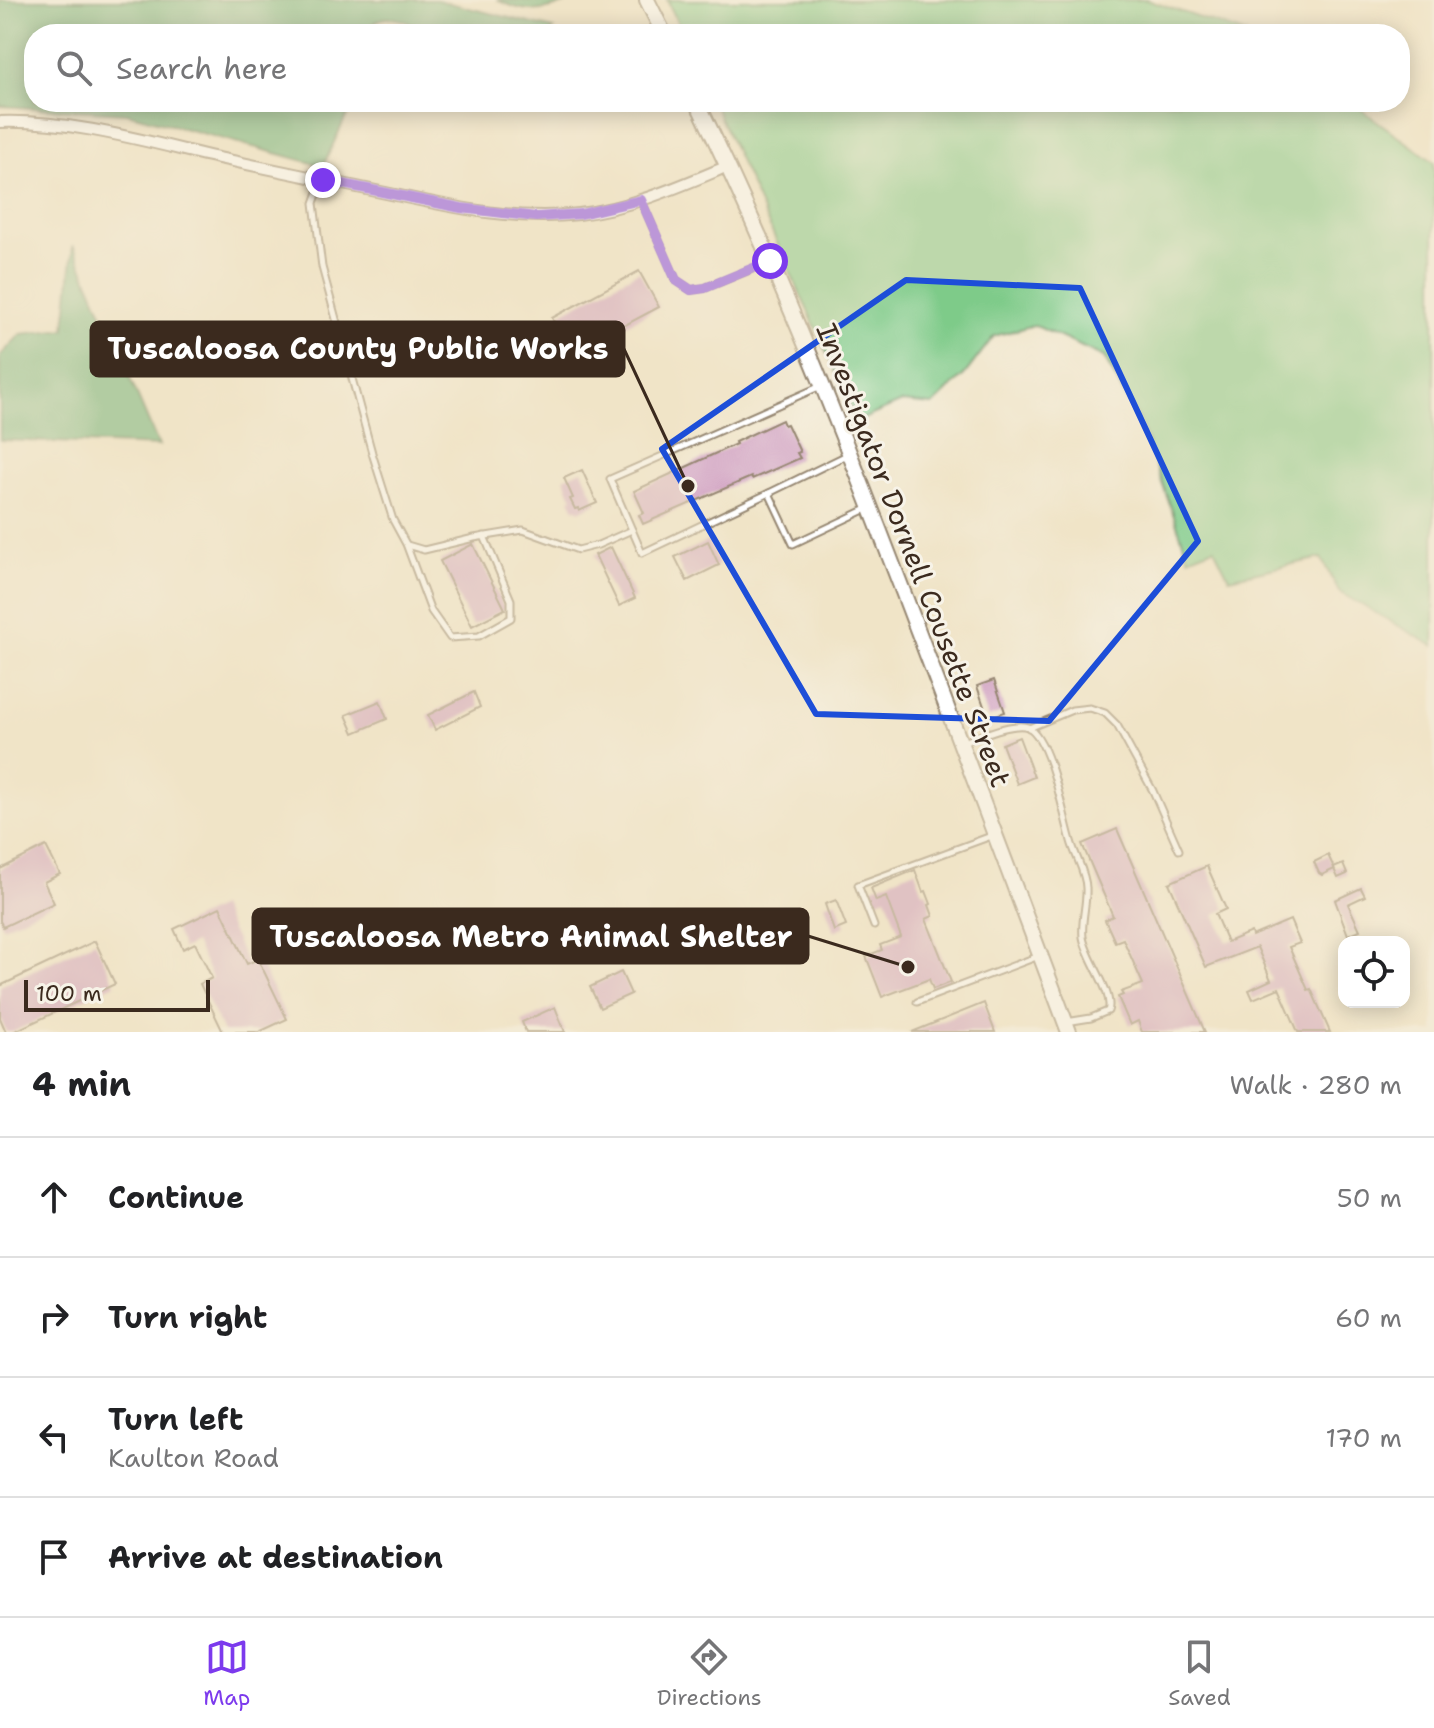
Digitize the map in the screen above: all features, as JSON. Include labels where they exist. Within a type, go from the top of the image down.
[{"type":"main road","points":[[647,0],[659,24]]},
{"type":"main road","name":"Investigator Dornell Cousette Street","points":[[702,112],[770,261],[850,454],[1067,1027]]},
{"type":"street","points":[[0,122],[63,126],[123,136],[461,208],[536,217],[581,214],[641,200],[728,166]]},
{"type":"lane","points":[[323,180],[314,203],[322,267],[372,453],[393,520],[406,544],[431,611],[450,638],[479,636],[511,618],[511,600],[484,536]]},
{"type":"lane","points":[[641,200],[676,280],[691,290],[705,288],[770,261]]},
{"type":"lane","points":[[822,385],[610,479],[642,553],[850,454]]},
{"type":"lane","points":[[769,493],[793,544],[871,507]]},
{"type":"lane","points":[[406,544],[424,550],[523,530],[578,550],[632,530]]},
{"type":"lane","points":[[1029,728],[1072,710],[1090,708],[1105,713],[1117,725],[1153,791],[1179,850]]},
{"type":"lane","points":[[960,742],[1014,725],[1029,728],[1040,739],[1052,770],[1086,886],[1083,938],[1110,1001],[1108,1011],[1067,1027]]},
{"type":"lane","points":[[874,926],[858,885],[995,835]]},
{"type":"lane","points":[[917,1002],[1040,956]]},
{"type":"highlighted area","points":[[906,280],[1080,288],[1198,541],[1049,721],[816,714],[662,449]]},
{"type":"green space","points":[[0,0],[437,0],[534,24],[410,24],[388,18],[373,24],[24,24],[24,107],[0,106]]},
{"type":"green space","points":[[497,0],[575,0],[554,8],[527,10]]},
{"type":"green space","points":[[667,0],[1147,0],[1218,24],[678,24]]},
{"type":"green space","points":[[109,112],[351,112],[323,166],[127,113]]},
{"type":"green space","points":[[718,112],[1365,112],[1434,162],[1434,646],[1339,592],[1321,558],[1229,578],[1214,548],[1189,558],[1141,424],[1104,357],[1034,325],[994,336],[965,374],[933,405],[902,402],[858,421]]},
{"type":"green space","points":[[73,245],[159,446],[0,440],[0,356],[21,334],[65,329]]},
{"type":"building","points":[[639,271],[659,307],[571,354],[552,318]]},
{"type":"building","points":[[782,420],[784,425],[787,424],[800,458],[643,524],[639,515],[644,513],[634,491]]},
{"type":"building","points":[[582,470],[597,503],[579,511],[570,499],[573,498],[564,478]]},
{"type":"building","points":[[708,541],[719,565],[687,581],[675,557]]},
{"type":"building","points":[[473,544],[505,609],[472,626],[440,561]]},
{"type":"building","points":[[611,547],[635,598],[619,606],[595,555]]},
{"type":"building","points":[[994,680],[1005,712],[988,718],[977,686]]},
{"type":"building","points":[[474,692],[480,707],[435,730],[428,715]]},
{"type":"building","points":[[380,701],[387,719],[354,733],[346,715]]},
{"type":"building","points":[[1019,737],[1034,777],[1017,784],[1002,744]]},
{"type":"building","points":[[1117,829],[1205,1032],[1142,1032],[1138,1021],[1130,1025],[1118,997],[1123,995],[1121,992],[1143,984],[1123,939],[1115,942],[1105,920],[1113,916],[1082,844]]},
{"type":"building","points":[[46,846],[60,874],[44,882],[54,903],[3,927],[0,921],[0,869]]},
{"type":"building","points":[[1328,855],[1334,868],[1343,864],[1347,874],[1338,878],[1334,869],[1322,875],[1319,873],[1314,862]]},
{"type":"building","points":[[1207,866],[1226,909],[1215,914],[1227,942],[1251,932],[1252,936],[1290,920],[1300,943],[1289,947],[1330,1032],[1298,1032],[1279,988],[1253,999],[1249,990],[1271,980],[1257,947],[1206,967],[1169,883]]},
{"type":"building","points":[[915,870],[931,904],[933,916],[926,919],[951,982],[933,989],[929,979],[882,997],[866,956],[882,950],[880,945],[901,937],[886,897],[876,901],[871,888]]},
{"type":"building","points":[[1361,888],[1365,896],[1348,904],[1360,930],[1348,935],[1335,900]]},
{"type":"building","points":[[836,900],[846,926],[834,931],[825,904]]},
{"type":"building","points":[[220,907],[247,964],[258,959],[287,1019],[259,1032],[223,1032],[200,984],[212,978],[195,943],[183,949],[174,929]]},
{"type":"building","points":[[95,941],[115,984],[13,1032],[6,1032],[0,1018],[0,986]]},
{"type":"building","points":[[621,972],[631,994],[600,1008],[590,987]]},
{"type":"building","points":[[984,1003],[995,1032],[912,1032]]},
{"type":"building","points":[[555,1007],[565,1032],[526,1032],[522,1022]]},
{"type":"place","name":"Tuscaloosa County Public Works","points":[[688,486]]},
{"type":"place","name":"Tuscaloosa Metro Animal Shelter","points":[[908,967]]},
{"type":"route","points":[[323,180],[461,208],[536,217],[581,214],[641,200],[676,280],[691,290],[705,288],[770,261]]}]
